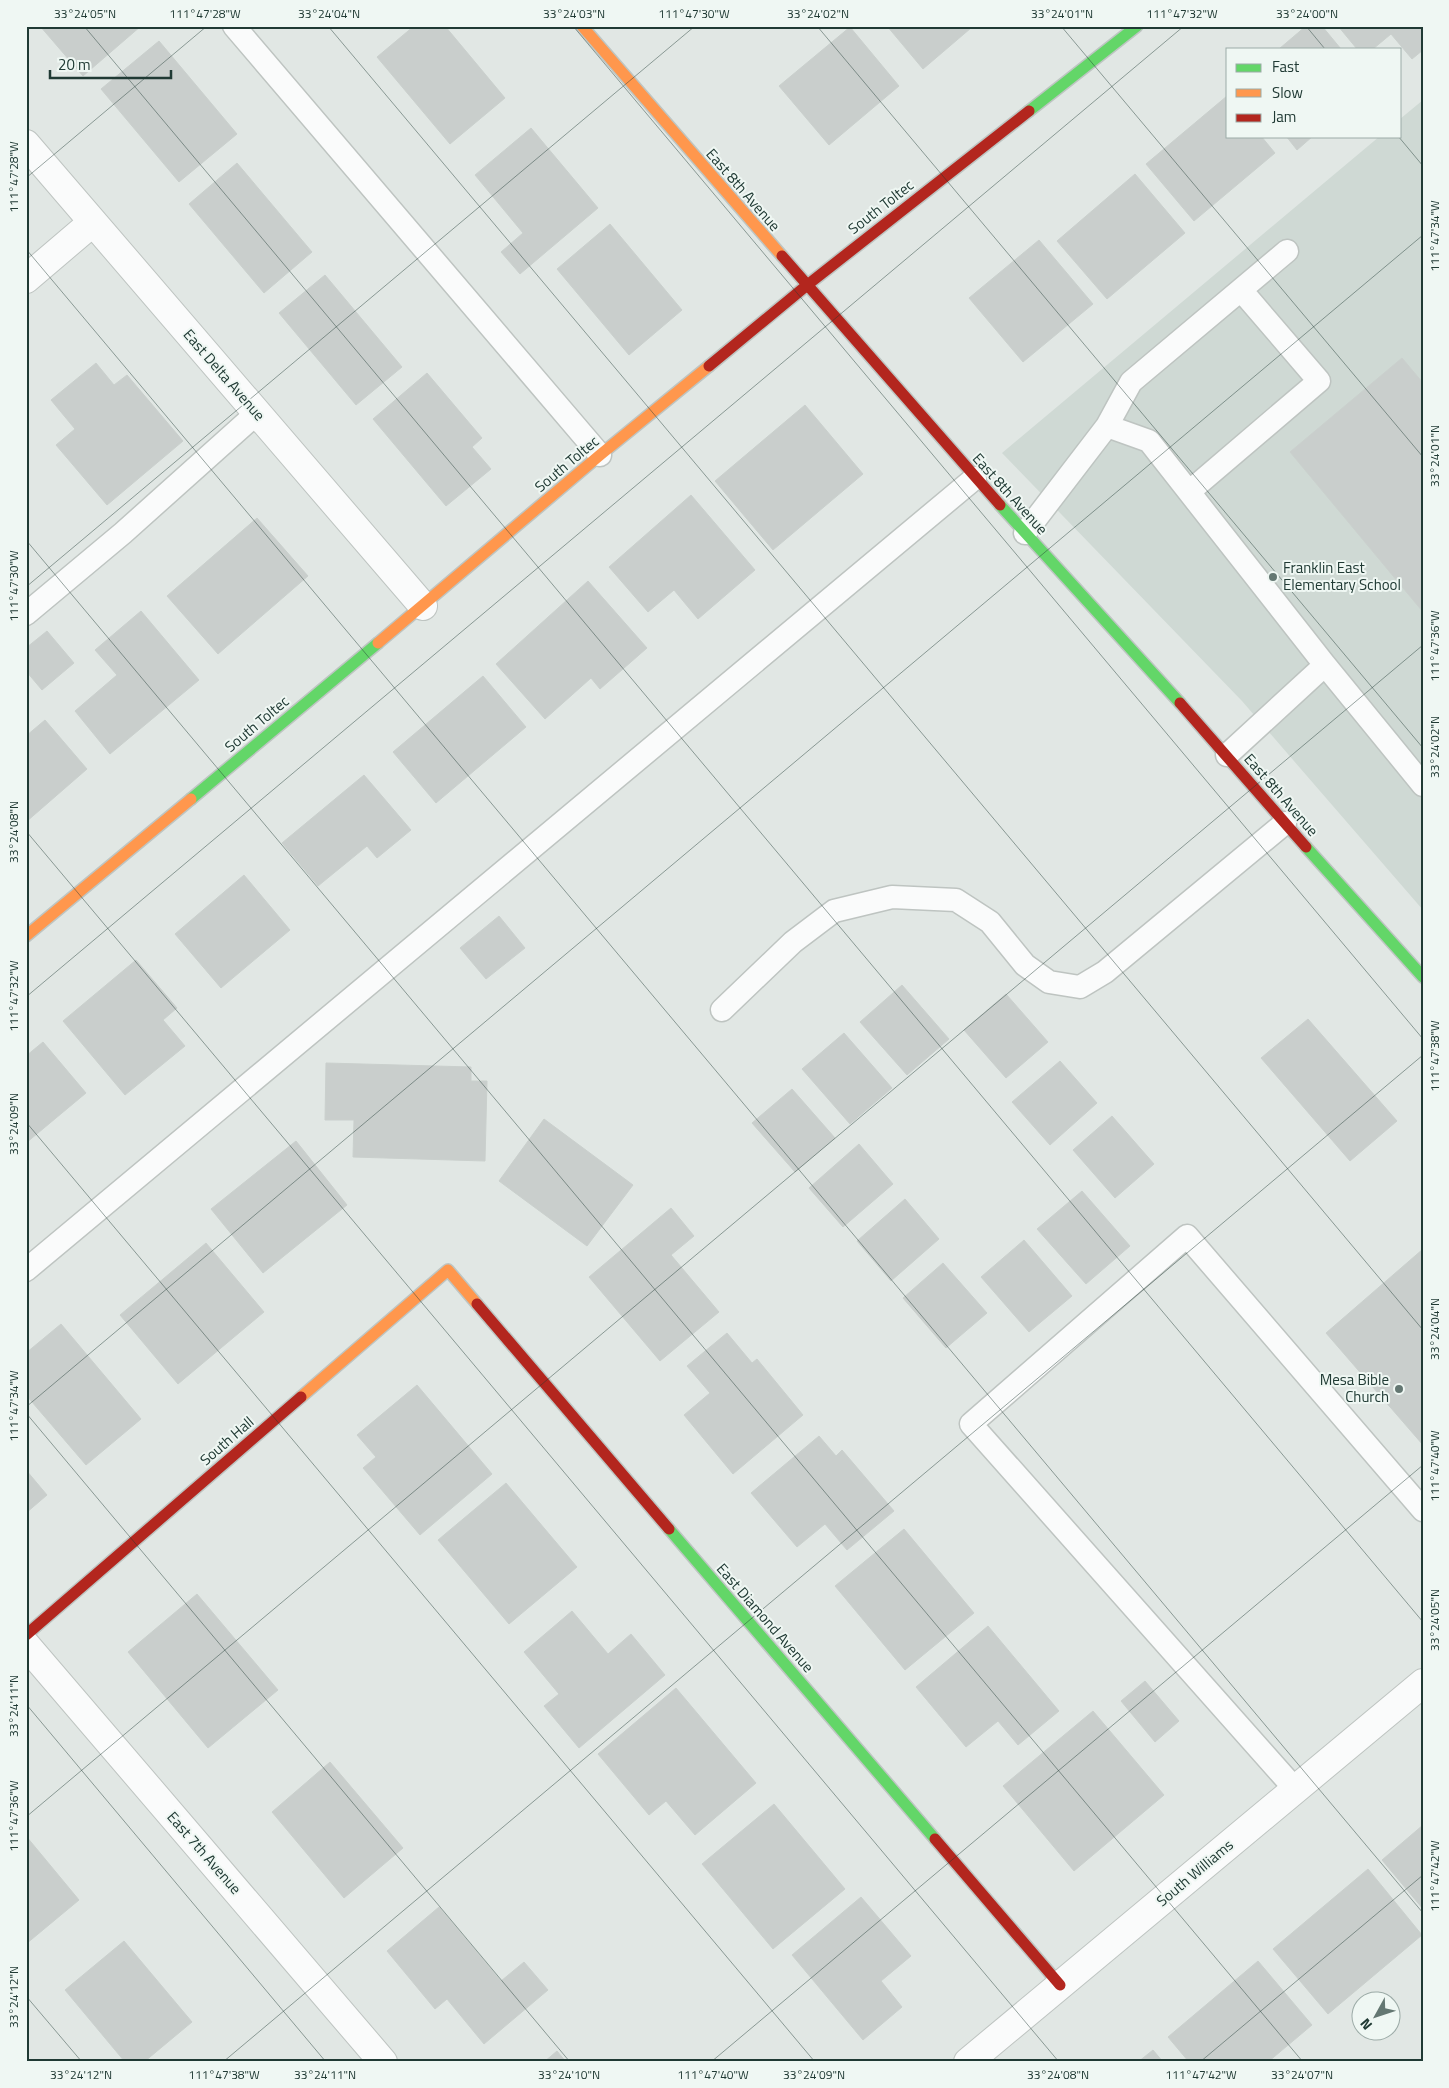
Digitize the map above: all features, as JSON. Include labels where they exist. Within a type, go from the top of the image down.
[{"type":"street","name":"East 8th Avenue","points":[[582,26],[806,286],[975,478],[1227,755],[1285,823],[1423,977]]},
{"type":"street","name":"South Toltec","points":[[26,936],[423,606],[600,455],[806,286],[1137,26]]},
{"type":"street","name":"East Delta Avenue","points":[[26,144],[423,606]]},
{"type":"street","points":[[26,279],[93,222]]},
{"type":"street","name":"South Hall","points":[[26,1635],[448,1270]]},
{"type":"street","name":"East Diamond Avenue","points":[[448,1270],[1060,1985]]},
{"type":"street","name":"East 7th Avenue","points":[[26,1645],[383,2062]]},
{"type":"street","name":"South Williams","points":[[968,2062],[1423,1684]]},
{"type":"lane","points":[[234,26],[600,455]]},
{"type":"lane","points":[[1025,533],[1108,426],[1131,382],[1287,251]]},
{"type":"lane","points":[[1190,491],[1318,381],[1241,290]]},
{"type":"lane","points":[[26,614],[123,533],[257,414]]},
{"type":"lane","points":[[1108,426],[1149,442],[1190,491],[1325,665],[1423,785]]},
{"type":"lane","points":[[26,1270],[975,478]]},
{"type":"lane","points":[[1227,755],[1325,665]]},
{"type":"lane","points":[[722,1010],[793,942],[834,911],[892,898],[956,900],[990,922],[1025,965],[1049,982],[1080,987],[1105,972],[1285,823]]},
{"type":"lane","points":[[1295,1789],[970,1424],[1187,1236],[1423,1510]]},
{"type":"shaded area","name":"Franklin East Elementary School","points":[[1423,100],[1423,910],[1242,701],[1002,453],[1378,138],[1402,138],[1402,117]]},
{"type":"building","points":[[40,26],[141,26],[83,76]]},
{"type":"building","points":[[414,26],[445,26],[505,98],[450,144],[377,57]]},
{"type":"building","points":[[887,26],[970,26],[971,28],[923,69]]},
{"type":"building","points":[[1306,26],[1322,26],[1340,48],[1280,48]]},
{"type":"building","points":[[1338,26],[1423,26],[1423,50],[1412,59],[1391,34],[1374,48],[1356,48]]},
{"type":"building","points":[[850,27],[899,86],[829,145],[779,86]]},
{"type":"building","points":[[159,41],[237,134],[179,182],[101,89]]},
{"type":"building","points":[[1226,97],[1226,138],[1263,138],[1275,153],[1194,221],[1146,164]]},
{"type":"building","points":[[531,128],[598,208],[520,274],[501,252],[523,233],[475,175]]},
{"type":"building","points":[[1288,138],[1311,138],[1297,150]]},
{"type":"building","points":[[237,163],[312,252],[264,293],[189,204]]},
{"type":"building","points":[[1135,174],[1185,233],[1107,299],[1057,241]]},
{"type":"building","points":[[610,224],[682,310],[629,355],[557,269]]},
{"type":"building","points":[[1039,240],[1093,304],[1023,362],[969,298]]},
{"type":"building","points":[[325,275],[402,367],[356,405],[279,313]]},
{"type":"building","points":[[1402,358],[1423,383],[1423,612],[1290,452]]},
{"type":"building","points":[[96,363],[114,385],[127,375],[183,441],[107,505],[56,445],[75,429],[51,400]]},
{"type":"building","points":[[427,373],[482,438],[472,447],[491,469],[446,506],[373,419]]},
{"type":"building","points":[[805,405],[863,474],[773,550],[715,481]]},
{"type":"building","points":[[691,495],[755,570],[698,619],[674,590],[648,612],[609,567]]},
{"type":"building","points":[[257,518],[308,576],[218,654],[167,596]]},
{"type":"building","points":[[588,581],[647,648],[600,689],[591,678],[545,719],[496,664]]},
{"type":"building","points":[[141,611],[199,680],[110,754],[75,711],[117,675],[95,650]]},
{"type":"building","points":[[47,631],[74,663],[42,690],[26,671],[26,648]]},
{"type":"building","points":[[483,676],[526,727],[436,803],[393,752]]},
{"type":"building","points":[[45,720],[87,769],[26,822],[26,736]]},
{"type":"building","points":[[364,775],[411,830],[377,858],[367,846],[318,886],[282,843]]},
{"type":"building","points":[[244,875],[290,930],[221,988],[175,934]]},
{"type":"building","points":[[499,916],[525,948],[486,979],[460,948]]},
{"type":"building","points":[[136,960],[177,1008],[163,1020],[185,1046],[125,1095],[63,1021]]},
{"type":"building","points":[[902,985],[949,1039],[907,1075],[860,1022]]},
{"type":"building","points":[[1006,994],[1048,1042],[1006,1078],[964,1030]]},
{"type":"building","points":[[1308,1019],[1397,1121],[1350,1161],[1261,1058]]},
{"type":"building","points":[[844,1033],[892,1088],[850,1124],[802,1069]]},
{"type":"building","points":[[43,1042],[86,1093],[26,1143],[26,1056]]},
{"type":"building","points":[[1060,1061],[1097,1103],[1050,1145],[1012,1102]]},
{"type":"building","points":[[326,1063],[471,1067],[471,1081],[487,1081],[485,1161],[353,1157],[354,1120],[325,1120]]},
{"type":"building","points":[[792,1089],[835,1138],[795,1172],[752,1123]]},
{"type":"building","points":[[1112,1116],[1154,1164],[1115,1198],[1073,1150]]},
{"type":"building","points":[[544,1119],[633,1185],[587,1246],[499,1181]]},
{"type":"building","points":[[296,1141],[347,1205],[263,1273],[211,1209]]},
{"type":"building","points":[[859,1144],[893,1184],[843,1227],[809,1188]]},
{"type":"building","points":[[1082,1191],[1130,1246],[1086,1284],[1037,1229]]},
{"type":"building","points":[[905,1199],[939,1239],[891,1281],[857,1241]]},
{"type":"building","points":[[671,1208],[694,1236],[671,1255],[719,1312],[660,1361],[589,1277]]},
{"type":"building","points":[[1024,1240],[1072,1296],[1029,1332],[981,1277]]},
{"type":"building","points":[[206,1243],[264,1312],[178,1384],[120,1315]]},
{"type":"building","name":"Mesa Bible Church","points":[[1423,1249],[1423,1445],[1326,1333]]},
{"type":"building","points":[[943,1263],[987,1313],[946,1348],[903,1298]]},
{"type":"building","points":[[61,1324],[141,1419],[86,1465],[26,1395],[26,1353]]},
{"type":"building","points":[[727,1333],[752,1363],[757,1359],[803,1415],[733,1474],[684,1415],[710,1393],[687,1366]]},
{"type":"building","points":[[417,1385],[492,1474],[420,1535],[363,1468],[376,1457],[357,1435]]},
{"type":"building","points":[[819,1436],[836,1456],[842,1450],[894,1511],[847,1550],[825,1524],[797,1547],[751,1493]]},
{"type":"building","points":[[26,1470],[47,1495],[26,1513]]},
{"type":"building","points":[[506,1483],[577,1567],[509,1624],[438,1540]]},
{"type":"building","points":[[904,1529],[974,1613],[905,1670],[835,1586]]},
{"type":"building","points":[[197,1594],[278,1690],[208,1748],[128,1652]]},
{"type":"building","points":[[572,1611],[608,1654],[631,1634],[665,1675],[579,1748],[544,1706],[559,1694],[524,1652]]},
{"type":"building","points":[[988,1626],[1059,1711],[1018,1745],[998,1721],[966,1747],[916,1687]]},
{"type":"building","points":[[1145,1681],[1179,1721],[1155,1742],[1121,1701]]},
{"type":"building","points":[[676,1688],[756,1783],[695,1835],[666,1801],[649,1815],[598,1754]]},
{"type":"building","points":[[1093,1711],[1164,1795],[1074,1871],[1003,1786]]},
{"type":"building","points":[[330,1762],[403,1848],[344,1898],[272,1812]]},
{"type":"building","points":[[774,1804],[845,1889],[773,1949],[702,1864]]},
{"type":"building","points":[[1423,1825],[1423,1909],[1382,1860]]},
{"type":"building","points":[[26,1836],[79,1900],[26,1944]]},
{"type":"building","points":[[1368,1869],[1422,1935],[1357,1990],[1352,1990],[1352,1994],[1328,2014],[1273,1949]]},
{"type":"building","points":[[861,1897],[911,1956],[881,1981],[902,2007],[863,2040],[792,1955]]},
{"type":"building","points":[[439,1907],[501,1981],[524,1962],[548,1990],[484,2044],[447,1999],[435,2009],[387,1951]]},
{"type":"building","points":[[124,1941],[192,2022],[144,2062],[125,2062],[65,1990]]},
{"type":"building","points":[[1258,1961],[1312,2025],[1268,2062],[1189,2062],[1168,2037]]},
{"type":"building","points":[[1153,2050],[1163,2062],[1138,2062]]},
{"type":"building","points":[[557,2051],[566,2062],[544,2062]]},
{"type":"traffic: fast","points":[[1029,111],[1137,26]]},
{"type":"traffic: fast","points":[[1000,505],[1180,703]]},
{"type":"traffic: fast","points":[[191,799],[378,643]]},
{"type":"traffic: fast","points":[[1306,847],[1423,977]]},
{"type":"traffic: fast","points":[[669,1529],[935,1839]]},
{"type":"traffic: slow","points":[[582,26],[782,256]]},
{"type":"traffic: slow","points":[[378,643],[600,455],[709,366]]},
{"type":"traffic: slow","points":[[26,936],[191,799]]},
{"type":"traffic: slow","points":[[301,1397],[448,1270],[477,1304]]},
{"type":"traffic: jam","points":[[709,366],[806,286],[1029,111]]},
{"type":"traffic: jam","points":[[782,256],[1000,505]]},
{"type":"traffic: jam","points":[[1180,703],[1306,847]]},
{"type":"traffic: jam","points":[[477,1304],[669,1529]]},
{"type":"traffic: jam","points":[[26,1635],[301,1397]]},
{"type":"traffic: jam","points":[[935,1839],[1060,1985]]},
{"type":"place","name":"Franklin East Elementary School","points":[[1273,577]]},
{"type":"place","name":"Mesa Bible Church","points":[[1399,1389]]}]
